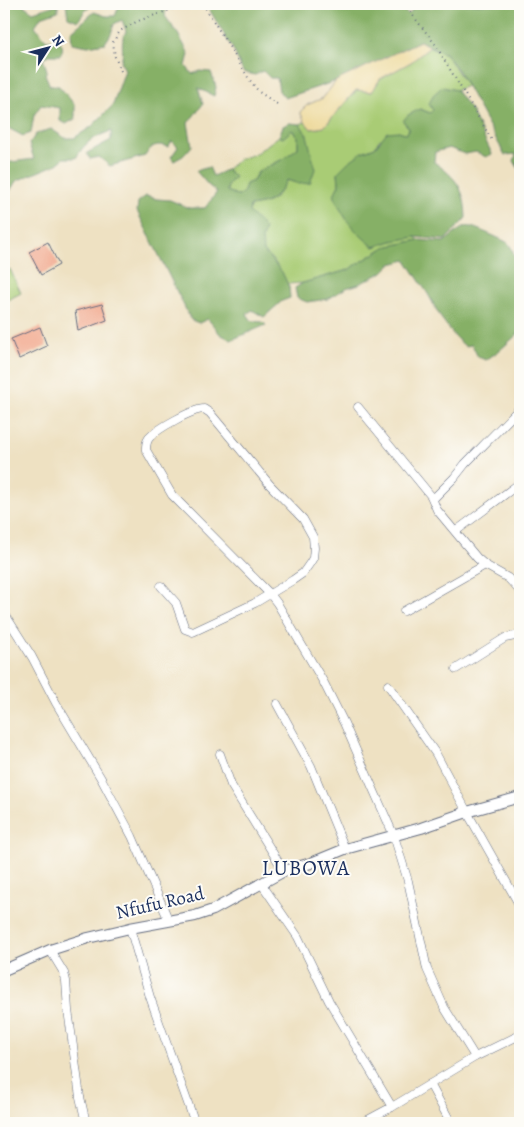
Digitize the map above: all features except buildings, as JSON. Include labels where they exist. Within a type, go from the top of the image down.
[{"type":"street","points":[[358,407],[433,499],[437,510],[477,558],[485,565],[508,578],[520,591]]},
{"type":"street","points":[[433,499],[520,408]]},
{"type":"street","points":[[161,586],[176,602],[183,626],[190,632],[219,620],[270,594],[306,570],[313,558],[313,537],[303,519],[270,486],[204,409],[195,410],[155,433],[147,441],[146,450],[172,495],[270,594],[287,616],[328,691],[394,836],[408,881],[426,968],[444,1007],[475,1056]]},
{"type":"street","points":[[456,532],[520,483]]},
{"type":"street","points":[[404,611],[485,565]]},
{"type":"street","points":[[4,613],[32,657],[102,780],[132,836],[169,921]]},
{"type":"street","points":[[456,669],[505,638],[520,634]]},
{"type":"street","points":[[388,685],[436,754],[466,812],[520,906]]},
{"type":"street","points":[[277,704],[311,766],[345,849]]},
{"type":"street","points":[[220,754],[231,785],[284,871]]},
{"type":"street","name":"Nfufu Road","points":[[4,970],[50,950],[88,938],[195,916],[213,910],[229,903],[284,871],[311,863],[345,849],[520,797]]},
{"type":"street","points":[[261,883],[298,937],[329,1001],[392,1107]]},
{"type":"street","points":[[130,928],[150,997],[195,1123]]},
{"type":"street","points":[[50,950],[65,977],[86,1123]]},
{"type":"street","points":[[362,1123],[392,1107],[475,1056],[520,1035]]},
{"type":"street","points":[[430,1084],[451,1123]]},
{"type":"path","points":[[121,71],[115,57],[113,42],[120,31],[138,21],[187,4]]},
{"type":"path","points":[[203,4],[249,79],[259,92],[277,104]]},
{"type":"path","points":[[404,4],[435,44],[493,142]]},
{"type":"green space","points":[[4,4],[22,4],[33,12],[58,4],[58,11],[41,17],[35,26],[46,40],[59,40],[61,44],[60,55],[49,55],[43,59],[47,70],[45,74],[50,86],[59,86],[75,105],[75,119],[66,124],[60,121],[60,108],[41,105],[34,115],[31,133],[23,136],[8,128],[4,130]]},
{"type":"green space","points":[[66,4],[94,4],[85,11],[78,21],[68,17]]},
{"type":"green space","points":[[118,4],[169,4],[166,8],[165,16],[189,54],[186,66],[192,74],[200,71],[211,72],[216,87],[214,96],[198,88],[203,104],[188,123],[192,146],[183,156],[174,161],[171,157],[178,147],[172,141],[168,147],[155,146],[145,156],[110,166],[99,157],[90,159],[87,153],[111,140],[111,131],[90,141],[76,158],[64,158],[57,164],[16,181],[4,201],[4,166],[11,162],[34,159],[29,144],[36,134],[51,129],[65,138],[74,138],[91,127],[113,105],[125,70],[121,62],[123,39],[126,31],[122,20],[114,24],[111,34],[105,43],[88,46],[72,43],[71,32],[94,12],[106,16],[115,16]]},
{"type":"green space","points":[[206,4],[399,4],[409,14],[412,11],[409,4],[520,4],[520,171],[514,161],[516,154],[505,155],[458,70],[446,54],[420,41],[336,81],[285,98],[279,91],[277,78],[270,78],[263,71],[255,75],[243,72],[234,51]]},
{"type":"green space","points":[[430,47],[446,54],[467,86],[456,90],[442,87],[430,113],[420,109],[403,121],[409,128],[407,134],[399,131],[379,140],[375,147],[362,152],[338,172],[339,184],[374,247],[392,241],[415,237],[419,240],[385,247],[348,270],[303,283],[287,284],[276,264],[263,250],[249,212],[250,206],[273,199],[287,180],[299,184],[308,154],[307,140],[300,124],[305,122],[311,129],[324,127],[357,90],[372,92],[380,79],[411,62]]},
{"type":"green space","points":[[442,87],[456,90],[471,110],[492,154],[486,157],[476,152],[465,154],[449,148],[435,152],[434,162],[449,173],[462,192],[466,218],[445,240],[415,237],[392,241],[374,247],[350,224],[338,204],[334,195],[339,184],[338,172],[362,152],[375,147],[387,132],[399,131],[407,134],[409,128],[403,121],[408,115],[420,109],[430,113],[433,110],[429,104],[433,95]]},
{"type":"green space","points":[[289,123],[300,124],[307,135],[315,169],[310,183],[299,184],[287,180],[273,199],[250,206],[249,212],[265,228],[262,239],[263,250],[282,272],[289,287],[290,298],[282,301],[264,317],[252,310],[247,314],[252,321],[263,322],[266,325],[231,340],[220,334],[208,319],[199,323],[191,320],[137,211],[138,202],[146,196],[170,200],[189,208],[205,208],[217,192],[196,171],[209,167],[213,176],[226,170],[235,177],[228,185],[227,191],[239,196],[244,191],[246,184],[253,181],[258,172],[283,159],[298,148],[298,137],[292,130],[283,138],[279,136],[283,126]]},
{"type":"green space","points":[[291,130],[298,137],[298,148],[283,159],[258,172],[253,181],[246,184],[244,191],[239,196],[227,191],[228,185],[234,177],[226,170],[239,159],[255,154],[279,136],[283,138]]},
{"type":"green space","points":[[463,227],[473,228],[508,243],[520,264],[520,332],[486,360],[478,357],[472,345],[465,346],[456,338],[441,318],[406,260],[391,264],[383,272],[346,288],[328,299],[307,302],[297,298],[295,288],[303,283],[348,270],[385,247],[419,240],[444,242]]},
{"type":"green space","points":[[10,269],[21,293],[4,302],[4,272]]},
{"type":"sand","points":[[420,41],[430,47],[411,62],[380,79],[372,92],[356,90],[324,127],[311,129],[305,122],[300,112],[307,105],[323,98],[336,81]]},
{"type":"district","name":"LUBOWA","points":[[306,868]]}]
